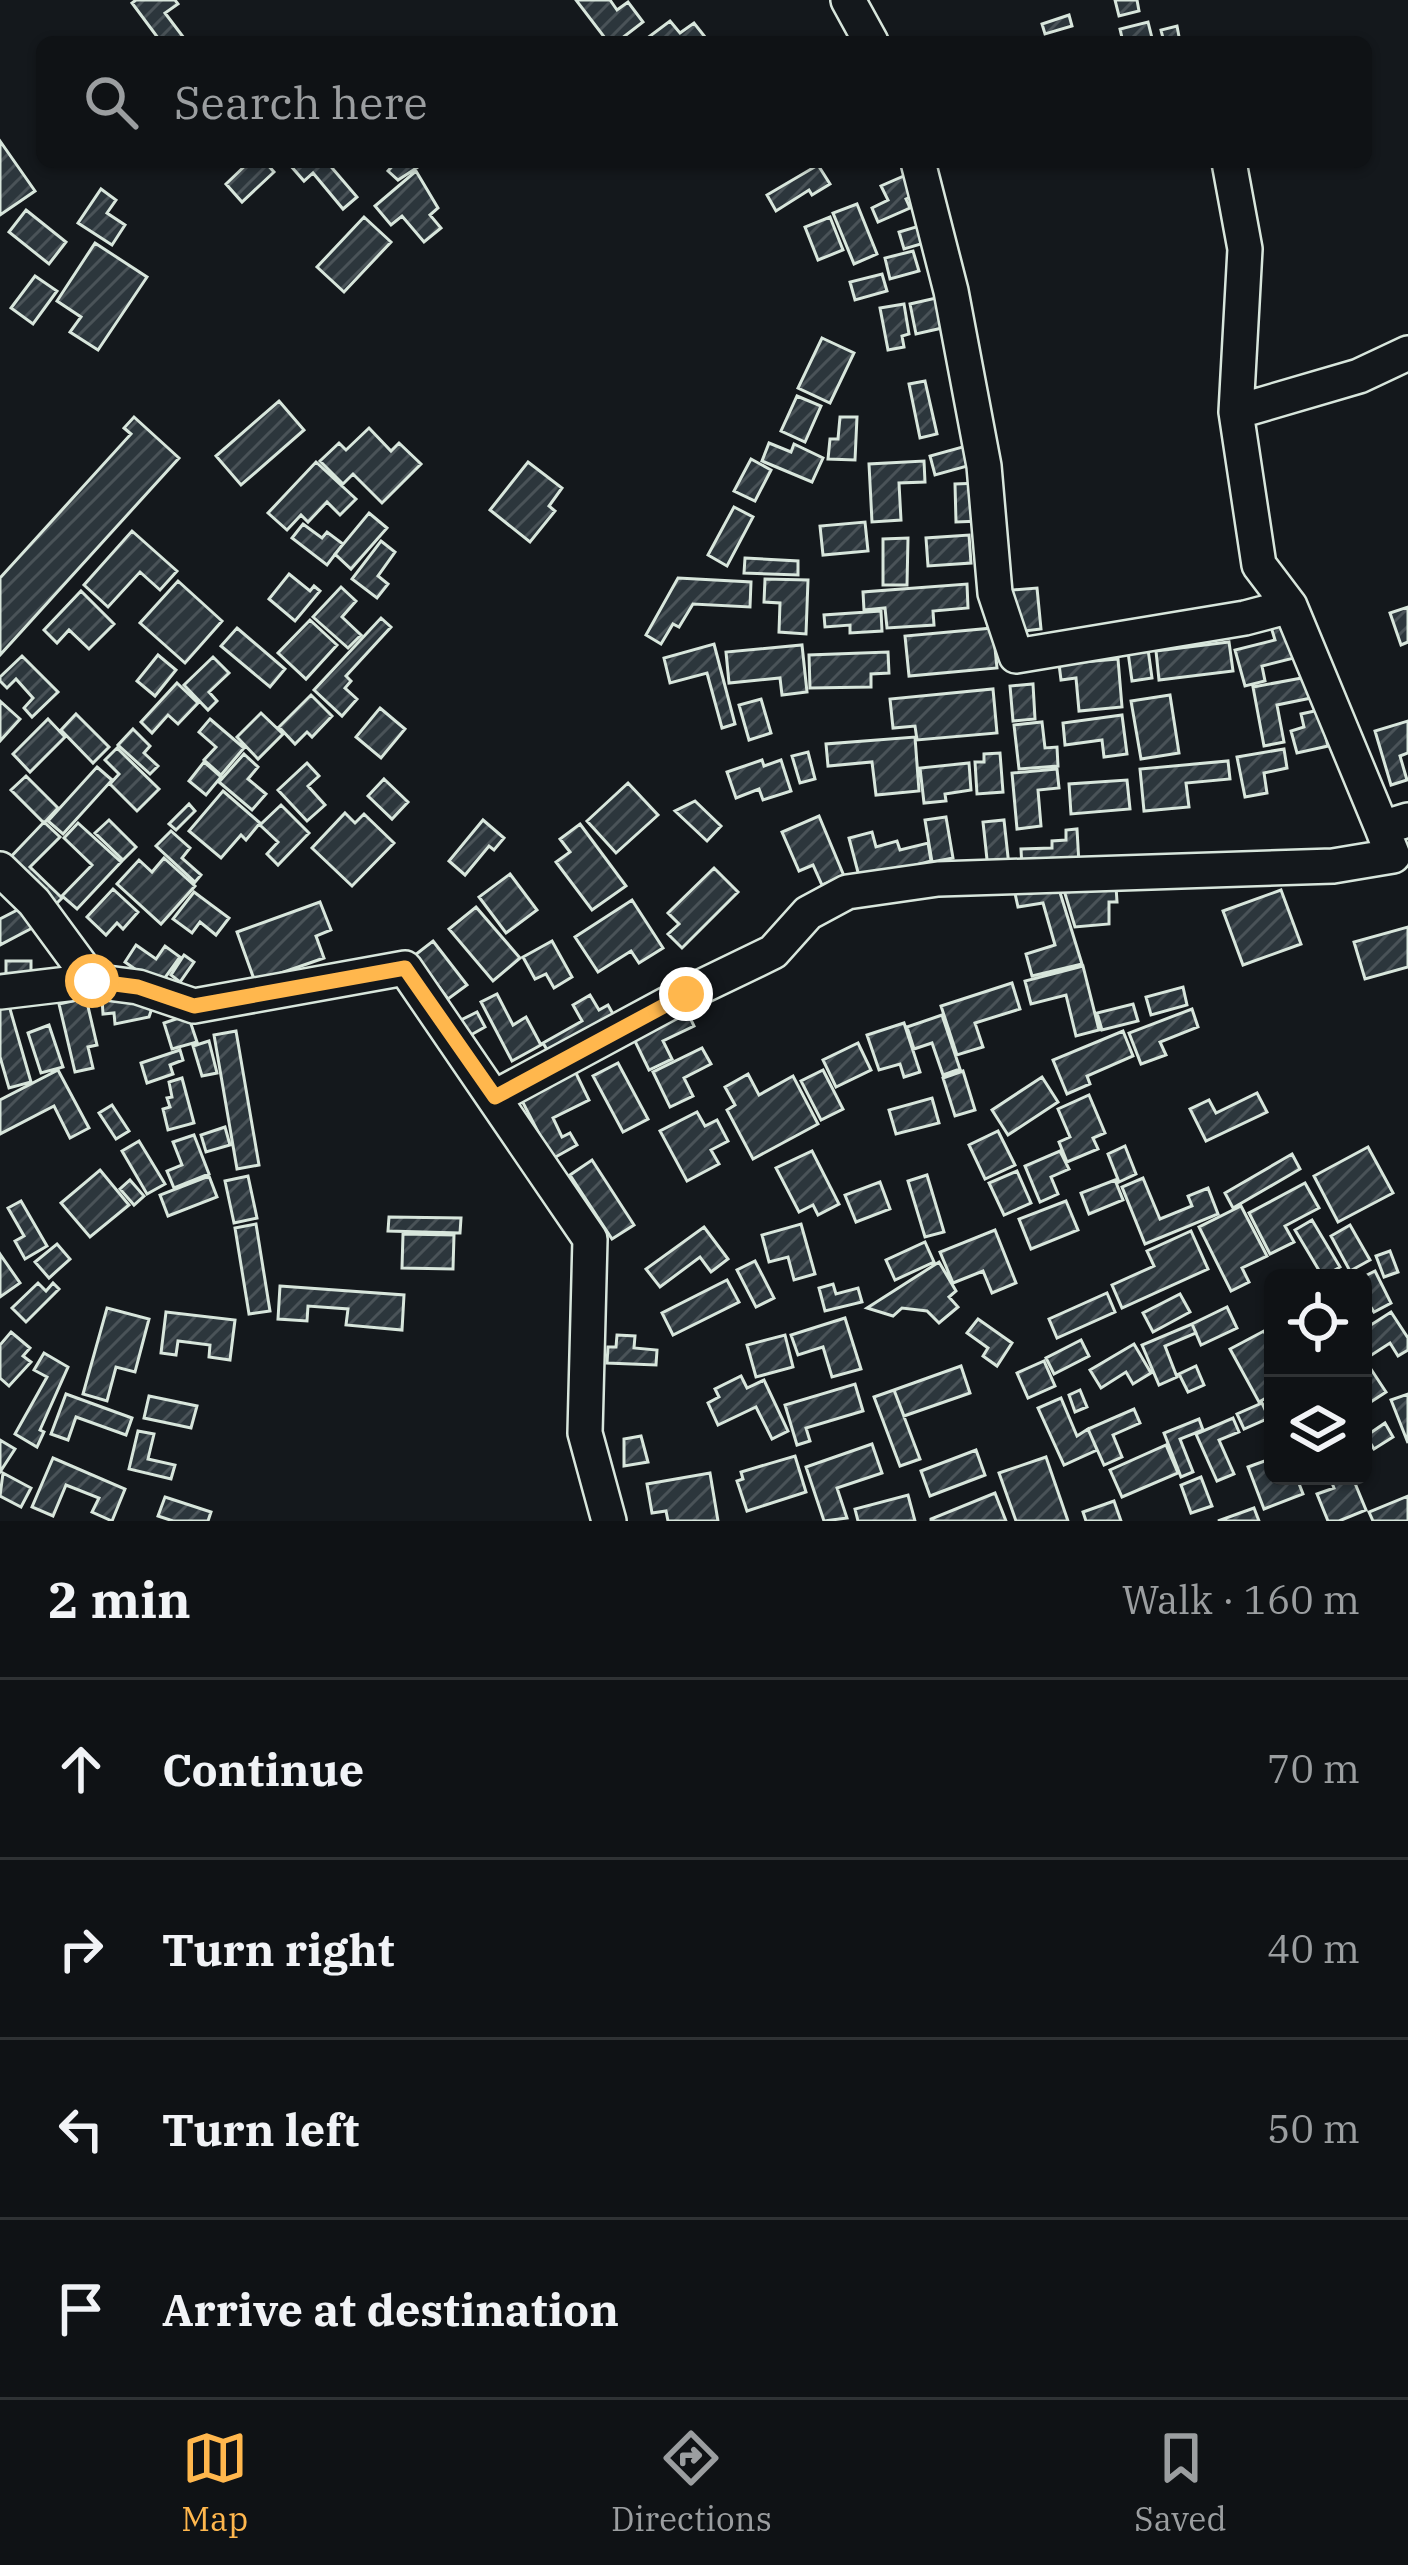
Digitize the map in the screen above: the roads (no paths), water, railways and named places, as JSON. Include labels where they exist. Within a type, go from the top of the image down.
[{"type":"street","points":[[848,0],[868,36]]},
{"type":"street","points":[[920,168],[951,291],[984,466],[995,593],[1016,656],[1246,618],[1290,606]]},
{"type":"street","points":[[495,1097],[773,952],[808,913],[847,892],[938,879],[1333,866],[1398,847],[1290,606],[1259,565],[1236,412],[1245,249],[1230,168]]},
{"type":"street","points":[[1236,412],[1359,376],[1408,353]]},
{"type":"street","points":[[0,869],[34,902],[92,981]]},
{"type":"street","points":[[0,992],[92,981],[138,987],[194,1006],[405,968],[590,1239],[585,1433],[609,1521]]}]
